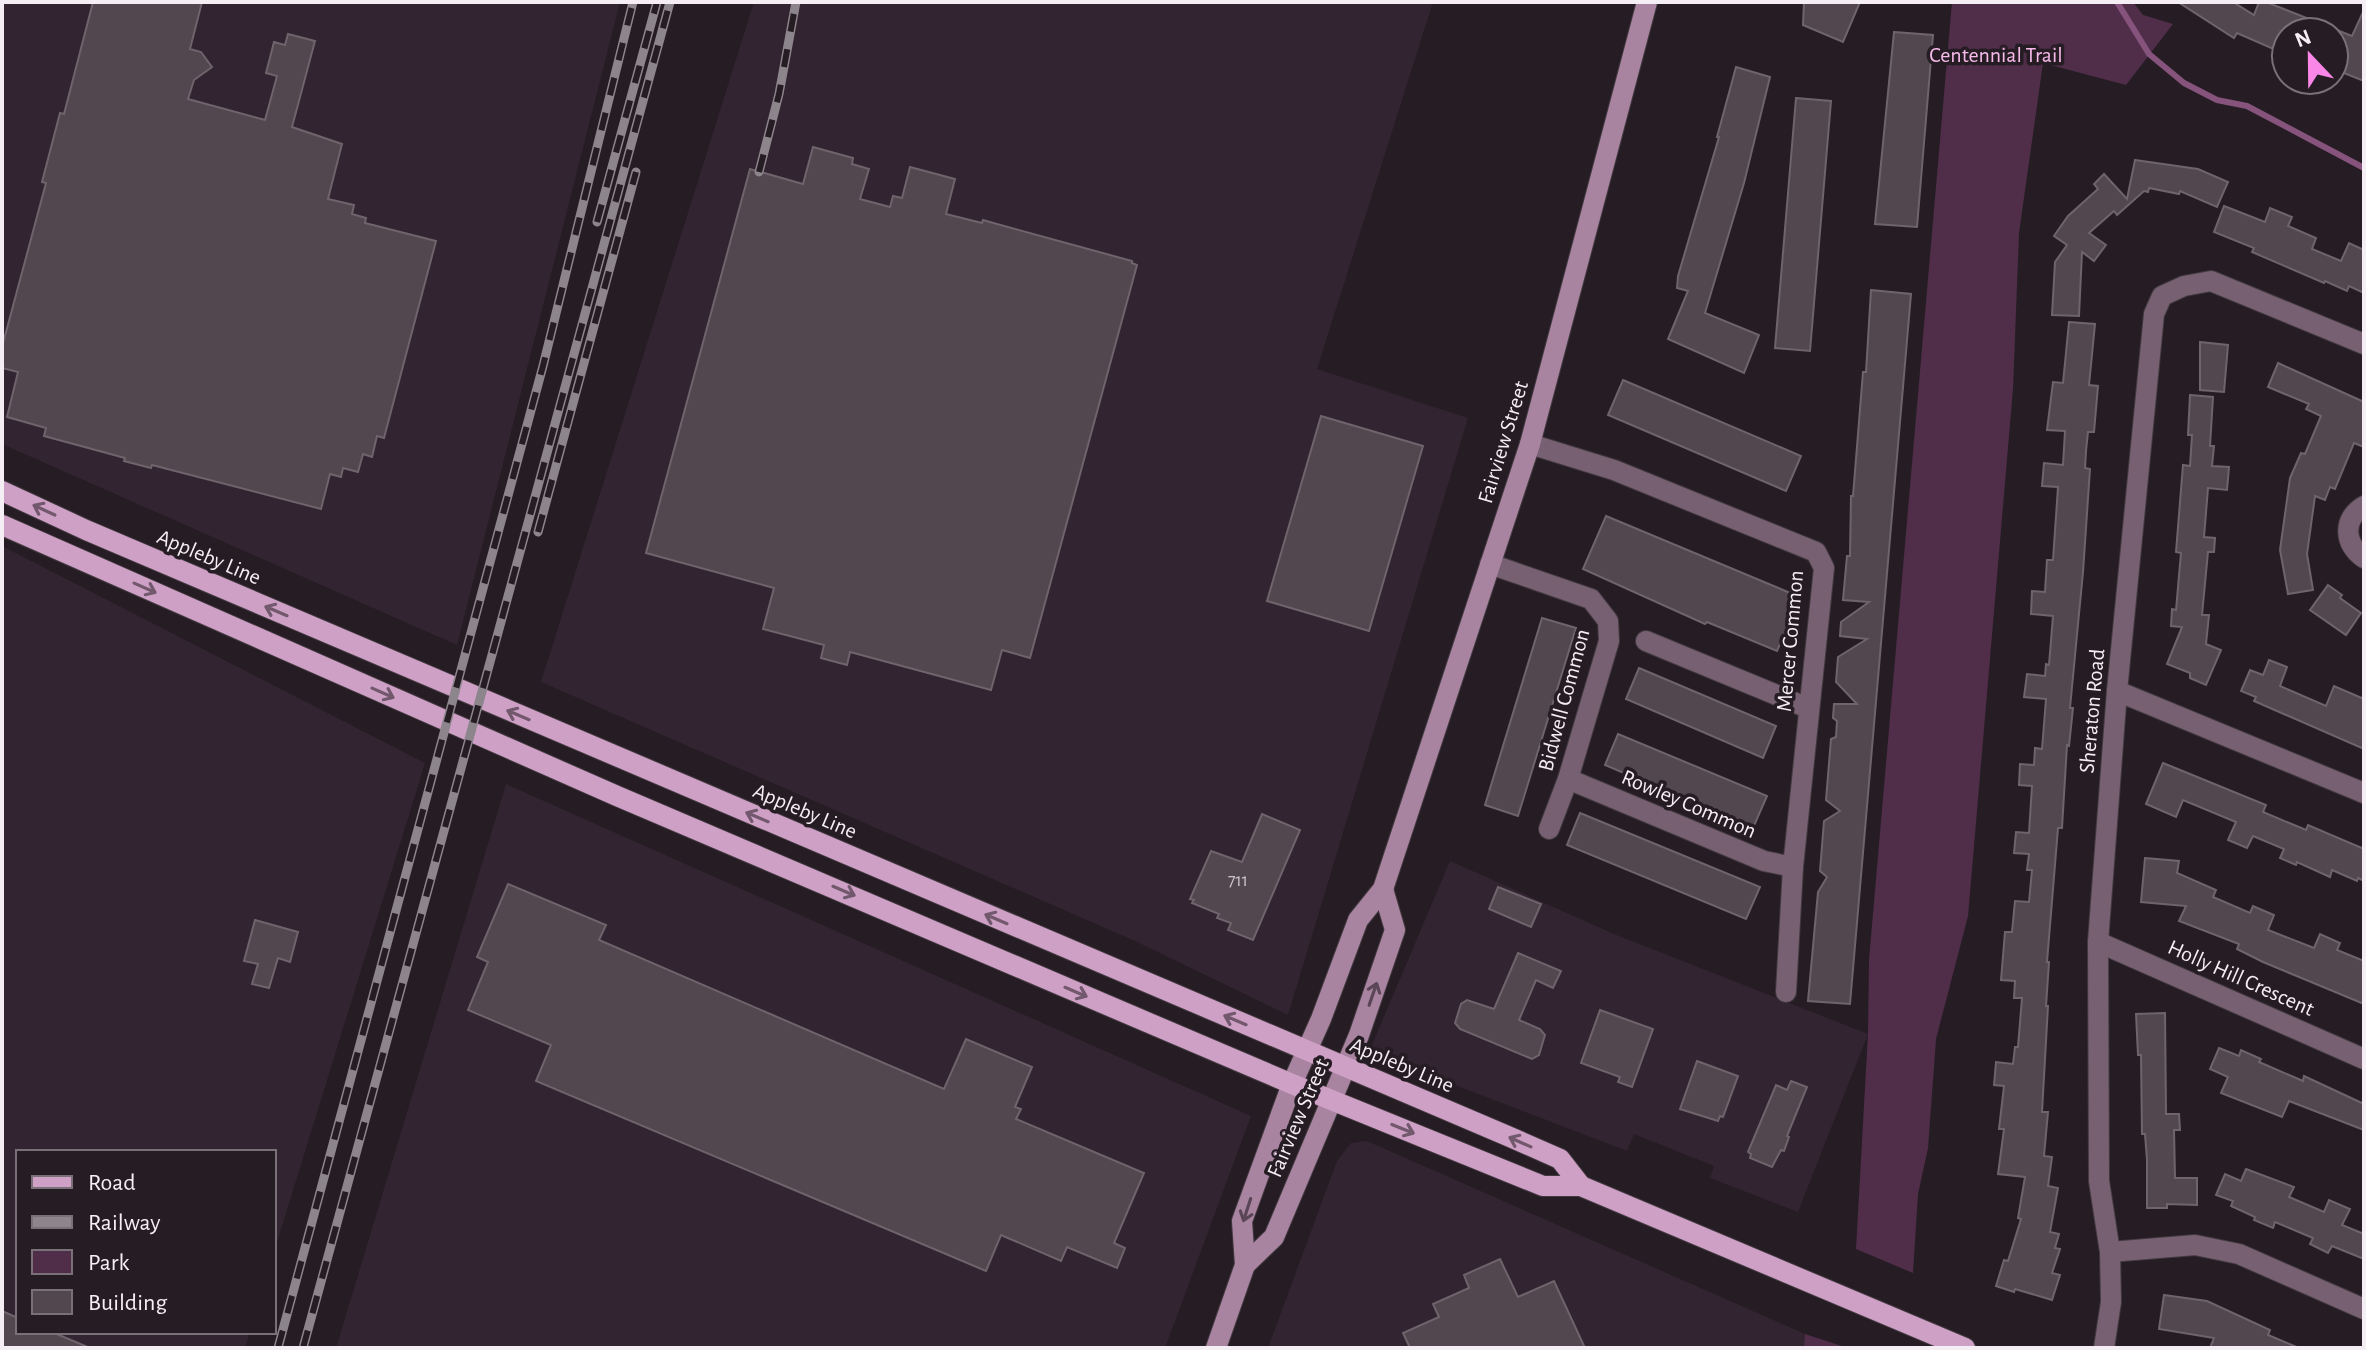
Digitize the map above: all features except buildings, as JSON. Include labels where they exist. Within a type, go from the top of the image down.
[{"type":"main road","name":"Appleby Line","points":[[2,491],[86,530],[1560,1159],[1581,1186]]},
{"type":"main road","name":"Appleby Line","points":[[2,525],[617,796],[1292,1084],[1543,1186],[1581,1186],[1965,1348]]},
{"type":"street","name":"Fairview Street","points":[[1216,1348],[1245,1265],[1242,1221],[1292,1084],[1358,920],[1383,889],[1530,444],[1647,2]]},
{"type":"street","name":"Sheraton Road","points":[[2104,1348],[2111,1302],[2110,1252],[2099,1181],[2098,942],[2117,691],[2154,314],[2162,296],[2184,286],[2211,281],[2364,344]]},
{"type":"street","name":"Mercer Common","points":[[1530,444],[1614,470],[1816,552],[1824,568],[1793,867],[1786,992]]},
{"type":"street","points":[[2364,506],[2352,517],[2348,535],[2356,552],[2364,558]]},
{"type":"street","name":"Bidwell Common","points":[[1490,564],[1591,599],[1608,621],[1609,641],[1568,779],[1549,829]]},
{"type":"street","points":[[1646,641],[1808,708]]},
{"type":"street","points":[[2117,691],[2364,793]]},
{"type":"street","name":"Rowley Common","points":[[1568,779],[1764,861],[1793,867]]},
{"type":"street","name":"Fairview Street","points":[[1245,1265],[1274,1237],[1359,1035],[1395,930],[1383,889]]},
{"type":"street","name":"Holly Hill Crescent","points":[[2098,942],[2364,1059]]},
{"type":"street","points":[[2110,1252],[2195,1245],[2239,1254],[2364,1309]]},
{"type":"shaded area","points":[[2,2],[620,2],[457,645],[2,444]]},
{"type":"shaded area","points":[[754,2],[1433,2],[1317,369],[1468,418],[1288,1015],[1135,941],[541,682]]},
{"type":"shaded area","points":[[2,546],[425,763],[276,1246],[276,1150],[16,1150],[16,1334],[249,1334],[245,1348],[2,1348]]},
{"type":"shaded area","points":[[506,784],[1251,1116],[1165,1348],[336,1348]]},
{"type":"shaded area","points":[[1450,861],[1614,934],[1868,1034],[1798,1212],[1710,1178],[1714,1166],[1634,1134],[1627,1151],[1369,1052]]},
{"type":"shaded area","points":[[1367,1141],[1805,1334],[1804,1348],[1268,1348],[1337,1161],[1351,1143]]},
{"type":"green space","name":"Centennial Trail","points":[[1952,2],[2133,2],[2143,15],[2173,24],[2126,85],[2043,63],[2019,233],[2013,389],[1968,916],[1936,1039],[1928,1148],[1918,1194],[1913,1273],[1856,1249],[1869,960]]},
{"type":"green space","points":[[1805,1334],[1848,1348],[1804,1348]]},
{"type":"waterway","points":[[2117,2],[2149,54],[2184,83],[2217,100],[2247,106],[2364,168]]},
{"type":"railway","points":[[278,1348],[543,366],[633,2]]},
{"type":"railway","points":[[597,222],[657,2]]},
{"type":"railway","points":[[303,1348],[670,2]]},
{"type":"railway","points":[[759,172],[779,94],[796,2]]},
{"type":"railway","points":[[538,532],[636,172]]}]
